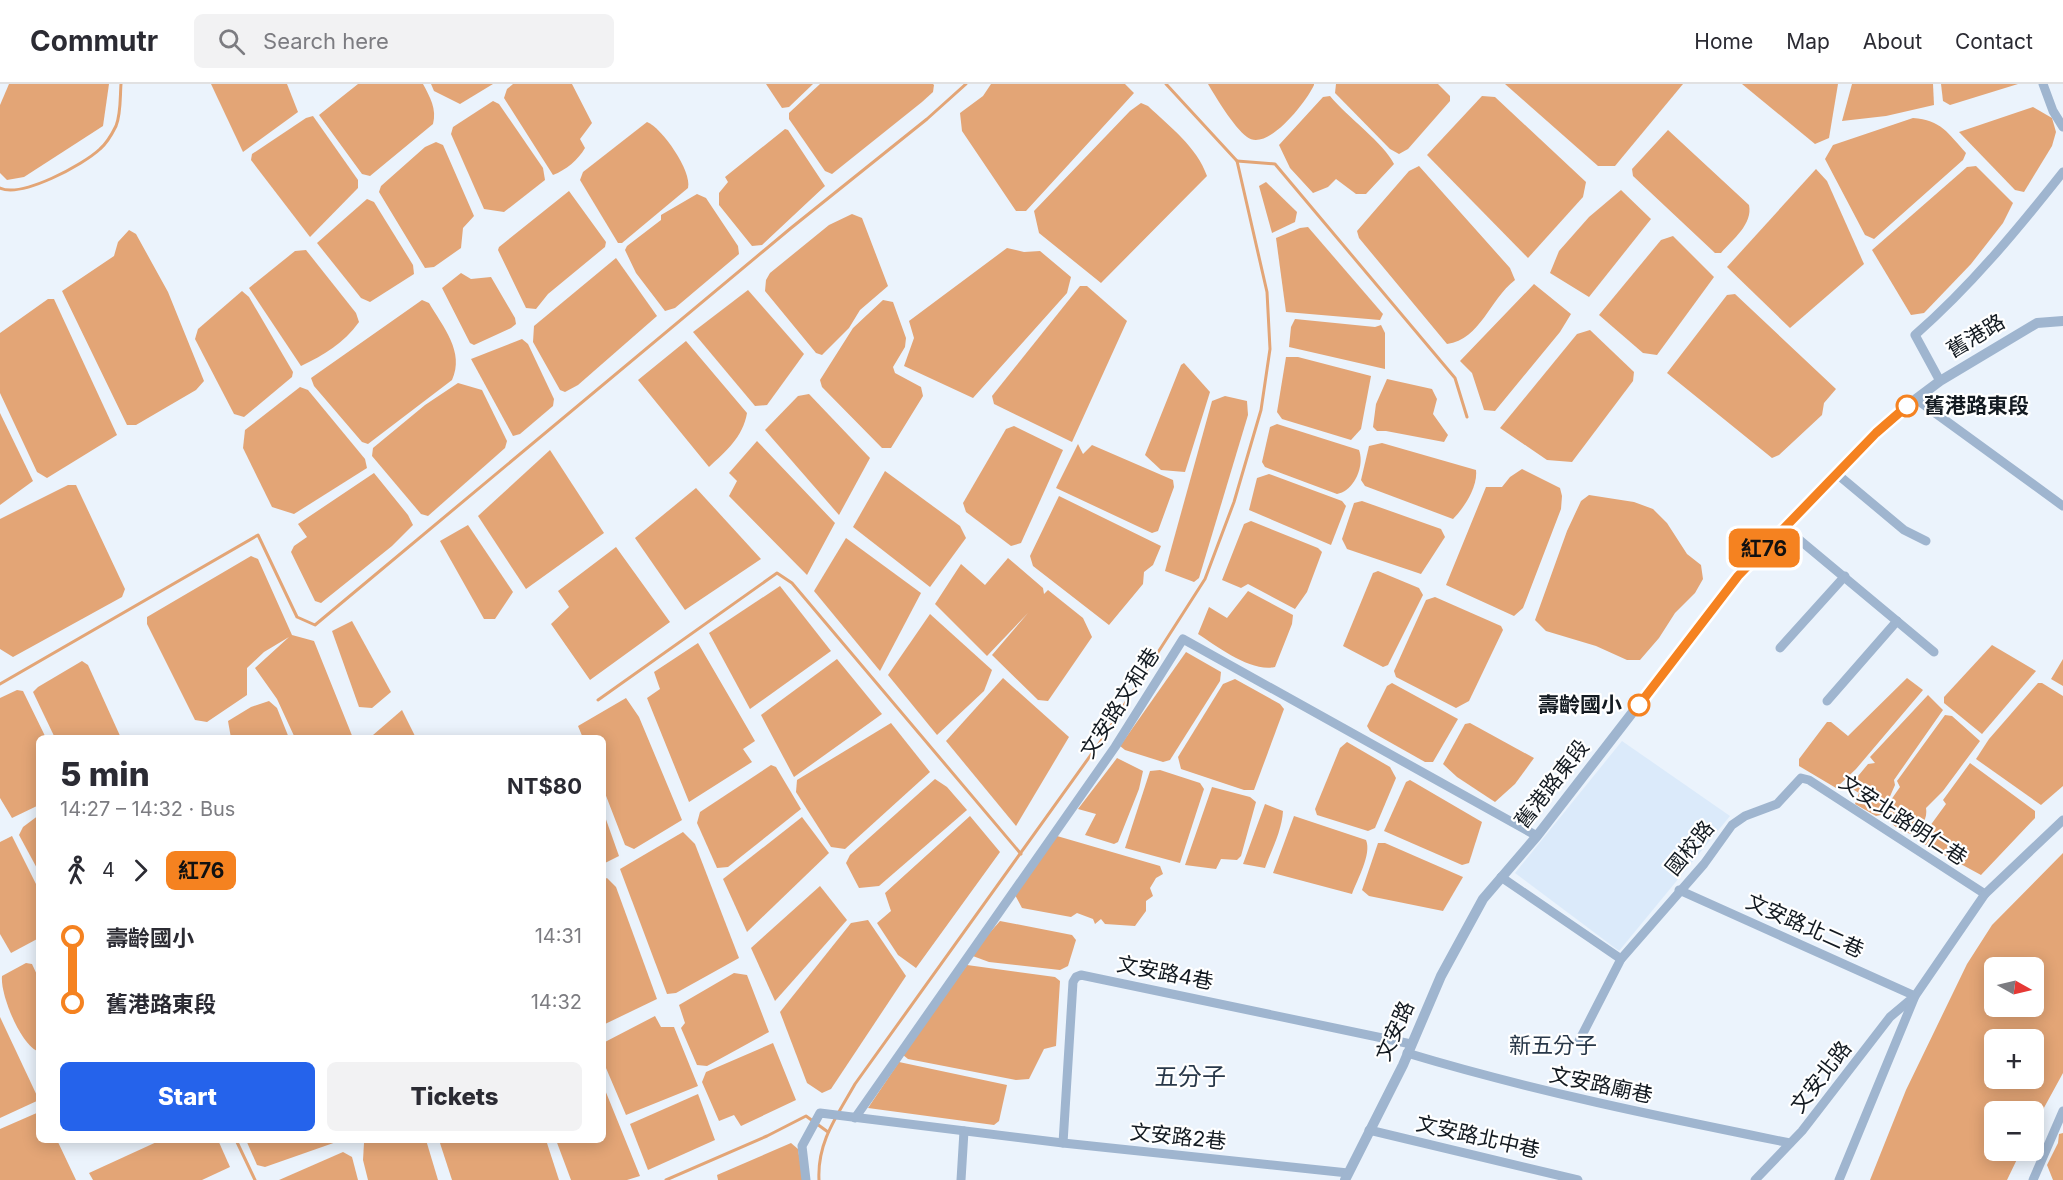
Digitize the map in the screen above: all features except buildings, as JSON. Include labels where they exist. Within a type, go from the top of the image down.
[{"type":"street","points":[[2043,84],[2053,111],[2063,127]]},
{"type":"street","points":[[1940,381],[1915,335],[1941,313],[2027,218],[2063,171]]},
{"type":"street","name":"舊港路","points":[[1916,399],[1940,381],[2037,323],[2063,321]]},
{"type":"street","points":[[1916,399],[2063,506]]},
{"type":"street","name":"舊港路東段","points":[[1483,899],[1536,836],[1738,576],[1876,433],[1916,399]]},
{"type":"street","points":[[1837,474],[1904,531],[1926,541]]},
{"type":"street","points":[[1784,527],[1934,652]]},
{"type":"street","points":[[1780,648],[1845,576]]},
{"type":"street","points":[[1827,701],[1897,621]]},
{"type":"street","name":"文安路文和巷","points":[[851,1117],[1115,747],[1182,639],[1536,836]]},
{"type":"street","name":"國校路","points":[[1579,1041],[1621,959],[1704,864],[1732,825],[1744,816],[1777,804],[1802,777]]},
{"type":"street","name":"文安北路明仁巷","points":[[1802,777],[1985,894]]},
{"type":"street","points":[[1839,1180],[1915,996],[1985,894],[2063,820]]},
{"type":"street","points":[[1502,877],[1621,959]]},
{"type":"street","name":"文安路北二巷","points":[[1679,890],[1915,996]]},
{"type":"street","name":"文安路","points":[[1347,1177],[1441,976],[1483,899]]},
{"type":"street","name":"文安路4巷","points":[[1063,1143],[1073,982],[1076,977],[1082,975],[1409,1048]]},
{"type":"street","name":"文安北路","points":[[1755,1180],[1790,1143],[1890,1017],[1915,996]]},
{"type":"street","name":"文安路廟巷","points":[[1409,1048],[1499,1081],[1790,1143]]},
{"type":"street","points":[[2032,1180],[2063,1111]]},
{"type":"street","name":"文安路2巷","points":[[806,1180],[802,1146],[820,1113],[1347,1177]]},
{"type":"street","name":"文安路北中巷","points":[[1369,1130],[1578,1180]]},
{"type":"street","points":[[961,1180],[964,1131]]},
{"type":"shaded area","points":[[9,84],[109,84],[103,126],[24,177],[7,180],[0,173],[0,105]]},
{"type":"shaded area","points":[[211,84],[287,84],[298,112],[243,152]]},
{"type":"shaded area","points":[[358,84],[423,84],[434,113],[433,124],[370,176],[362,174],[319,115]]},
{"type":"shaded area","points":[[431,84],[493,84],[460,104],[434,91]]},
{"type":"shaded area","points":[[513,84],[572,84],[592,123],[580,139],[585,148],[571,164],[558,173],[553,175],[504,98],[507,89]]},
{"type":"shaded area","points":[[766,84],[813,84],[789,107],[782,108]]},
{"type":"shaded area","points":[[820,84],[934,85],[933,92],[922,102],[832,174],[825,171],[789,119],[789,113]]},
{"type":"shaded area","points":[[991,84],[1125,84],[1134,93],[1026,211],[1016,211],[962,131],[960,113],[983,96]]},
{"type":"shaded area","points":[[1208,84],[1314,85],[1295,113],[1285,123],[1265,138],[1255,140],[1247,137],[1236,126]]},
{"type":"shaded area","points":[[1336,84],[1438,84],[1450,96],[1450,101],[1408,149],[1399,154],[1390,149],[1335,93]]},
{"type":"shaded area","points":[[1505,84],[1683,84],[1615,166],[1598,166]]},
{"type":"shaded area","points":[[1742,84],[1838,84],[1829,138],[1815,144]]},
{"type":"shaded area","points":[[1852,84],[1933,84],[1934,105],[1886,116],[1842,121]]},
{"type":"shaded area","points":[[1941,84],[2018,84],[1950,105],[1943,101]]},
{"type":"shaded area","points":[[1330,96],[1382,147],[1394,164],[1366,194],[1356,194],[1336,179],[1328,187],[1313,193],[1290,168],[1279,145],[1323,97]]},
{"type":"shaded area","points":[[1482,96],[1495,97],[1586,182],[1583,197],[1528,258],[1427,155]]},
{"type":"shaded area","points":[[493,101],[499,104],[543,168],[545,180],[504,212],[484,209],[451,134],[453,127]]},
{"type":"shaded area","points":[[1141,103],[1148,106],[1182,138],[1197,156],[1207,176],[1101,283],[1039,233],[1034,211],[1130,111]]},
{"type":"shaded area","points":[[2033,107],[2052,118],[2056,132],[2052,146],[2024,192],[2015,190],[1959,132]]},
{"type":"shaded area","points":[[313,116],[358,180],[358,188],[310,237],[251,160],[252,154],[306,118]]},
{"type":"shaded area","points":[[1913,118],[1923,119],[1937,125],[1949,134],[1966,153],[1963,160],[1874,239],[1865,235],[1825,159],[1833,145]]},
{"type":"shaded area","points":[[647,122],[660,132],[675,151],[685,171],[688,188],[622,243],[618,243],[580,180],[583,172]]},
{"type":"shaded area","points":[[785,129],[788,130],[825,186],[762,245],[752,246],[719,205],[719,193],[728,182],[725,177]]},
{"type":"shaded area","points":[[1668,130],[1749,205],[1745,225],[1721,253],[1715,253],[1633,176],[1632,169]]},
{"type":"shaded area","points":[[436,142],[443,145],[474,216],[463,228],[461,248],[434,267],[425,268],[379,192],[381,186],[425,147]]},
{"type":"shaded area","points":[[1419,166],[1510,268],[1515,280],[1506,288],[1477,327],[1459,341],[1447,344],[1359,238],[1357,231],[1409,171]]},
{"type":"shaded area","points":[[1976,166],[2013,203],[2003,223],[1971,264],[1924,313],[1911,315],[1872,250],[1967,167]]},
{"type":"shaded area","points":[[1816,169],[1827,181],[1864,264],[1790,328],[1727,267]]},
{"type":"shaded area","points":[[1266,182],[1297,212],[1295,222],[1272,233],[1259,186]]},
{"type":"shaded area","points":[[1621,190],[1651,219],[1589,297],[1550,273],[1559,251],[1589,217]]},
{"type":"shaded area","points":[[569,191],[606,242],[605,247],[548,294],[536,309],[526,308],[498,250],[499,247]]},
{"type":"shaded area","points":[[697,194],[706,198],[738,246],[739,254],[675,308],[665,311],[636,273],[625,250],[661,220],[661,215]]},
{"type":"shaded area","points":[[367,199],[374,202],[413,265],[414,274],[370,302],[361,298],[317,243]]},
{"type":"shaded area","points":[[852,214],[862,218],[888,286],[860,310],[849,328],[822,355],[816,353],[765,291],[766,280],[770,273],[829,225]]},
{"type":"shaded area","points":[[1308,227],[1383,314],[1380,320],[1286,312],[1276,238]]},
{"type":"shaded area","points":[[129,230],[136,234],[168,292],[204,381],[196,390],[136,425],[127,425],[62,291],[114,256],[118,242]]},
{"type":"shaded area","points":[[1673,236],[1714,277],[1657,355],[1643,353],[1599,315],[1661,240]]},
{"type":"shaded area","points":[[1007,248],[1024,252],[1040,251],[1071,277],[1067,293],[973,398],[904,366],[914,338],[909,321]]},
{"type":"shaded area","points":[[306,250],[356,313],[359,322],[333,348],[301,366],[249,288],[295,251]]},
{"type":"shaded area","points":[[616,258],[657,316],[578,385],[565,392],[560,390],[533,342],[534,326]]},
{"type":"shaded area","points":[[461,273],[471,279],[491,277],[515,318],[516,324],[474,345],[470,343],[442,288]]},
{"type":"shaded area","points":[[1534,284],[1571,314],[1560,332],[1495,411],[1484,410],[1472,373],[1460,361]]},
{"type":"shaded area","points":[[1080,286],[1087,286],[1127,321],[1072,442],[994,404],[992,396]]},
{"type":"shaded area","points":[[748,290],[804,354],[767,405],[755,406],[693,332]]},
{"type":"shaded area","points":[[242,291],[249,297],[293,372],[292,377],[244,417],[234,414],[195,339],[198,329]]},
{"type":"shaded area","points":[[1735,294],[1836,389],[1824,403],[1822,415],[1779,455],[1772,458],[1667,373],[1727,295]]},
{"type":"shaded area","points":[[48,299],[54,299],[117,435],[47,478],[37,472],[0,393],[0,333]]},
{"type":"shaded area","points":[[422,300],[429,303],[451,340],[456,360],[452,380],[368,444],[362,442],[314,386],[311,378]]},
{"type":"shaded area","points":[[883,300],[893,302],[906,338],[905,347],[893,367],[895,373],[921,387],[923,396],[891,448],[882,448],[822,387],[820,380],[853,328]]},
{"type":"shaded area","points":[[1295,319],[1375,327],[1381,325],[1385,333],[1385,369],[1289,347],[1291,327]]},
{"type":"shaded area","points":[[1590,330],[1634,372],[1633,381],[1572,462],[1547,460],[1500,428],[1577,334]]},
{"type":"shaded area","points":[[522,339],[528,344],[554,399],[553,406],[520,434],[513,436],[471,359]]},
{"type":"shaded area","points":[[686,341],[747,413],[738,436],[709,467],[638,380]]},
{"type":"shaded area","points":[[1286,357],[1298,357],[1371,376],[1361,429],[1351,440],[1282,419],[1277,412]]},
{"type":"shaded area","points":[[1184,363],[1210,392],[1185,472],[1161,470],[1145,455],[1181,365]]},
{"type":"shaded area","points":[[1387,379],[1432,389],[1437,399],[1433,414],[1448,435],[1444,442],[1377,431],[1373,427],[1376,404]]},
{"type":"shaded area","points":[[458,383],[482,390],[507,441],[505,448],[428,516],[421,514],[372,456],[373,448],[425,405]]},
{"type":"shaded area","points":[[300,387],[308,390],[365,459],[367,468],[294,514],[272,507],[243,448],[245,430]]},
{"type":"shaded area","points":[[809,394],[870,458],[839,515],[765,430],[798,396]]},
{"type":"shaded area","points":[[1225,396],[1247,401],[1248,415],[1199,578],[1194,582],[1165,571],[1212,401]]},
{"type":"shaded area","points":[[0,413],[33,481],[0,505]]},
{"type":"shaded area","points":[[1277,424],[1359,450],[1359,470],[1353,483],[1337,494],[1265,467],[1262,462],[1270,427]]},
{"type":"shaded area","points":[[1014,426],[1063,450],[1021,543],[1011,546],[966,512],[963,503],[1006,429]]},
{"type":"shaded area","points":[[757,441],[835,523],[807,575],[729,496],[737,481],[729,473]]},
{"type":"shaded area","points":[[1382,443],[1476,470],[1475,483],[1469,497],[1453,519],[1365,486],[1361,480],[1369,446]]},
{"type":"shaded area","points":[[1078,444],[1083,454],[1092,445],[1173,480],[1174,487],[1158,531],[1152,533],[1056,488]]},
{"type":"shaded area","points":[[550,450],[604,533],[526,589],[478,516]]},
{"type":"shaded area","points":[[1522,469],[1560,488],[1562,496],[1561,509],[1523,608],[1514,616],[1446,585],[1486,487],[1502,487],[1510,477]]},
{"type":"shaded area","points":[[885,471],[960,526],[966,538],[930,587],[853,527]]},
{"type":"shaded area","points":[[374,473],[408,515],[413,525],[392,546],[321,603],[315,601],[291,552],[294,546],[307,537],[298,524]]},
{"type":"shaded area","points":[[1269,474],[1342,501],[1346,506],[1331,545],[1249,510],[1257,478]]},
{"type":"shaded area","points":[[68,485],[76,485],[125,589],[122,597],[13,657],[0,649],[0,519]]},
{"type":"shaded area","points":[[696,488],[761,559],[685,610],[635,538]]},
{"type":"shaded area","points":[[1589,495],[1634,502],[1653,509],[1667,523],[1687,554],[1701,565],[1703,579],[1695,593],[1675,613],[1659,638],[1640,660],[1627,660],[1596,646],[1546,631],[1535,620],[1567,531],[1581,501]]},
{"type":"shaded area","points":[[1059,496],[1161,546],[1153,565],[1144,572],[1143,584],[1109,625],[1033,566],[1030,556]]},
{"type":"shaded area","points":[[1362,501],[1441,529],[1445,537],[1421,574],[1347,549],[1342,539],[1354,503]]},
{"type":"shaded area","points":[[1251,521],[1318,548],[1322,552],[1307,592],[1295,609],[1248,584],[1241,588],[1222,580],[1244,524]]},
{"type":"shaded area","points":[[468,525],[513,592],[495,619],[484,619],[440,541]]},
{"type":"shaded area","points":[[846,538],[921,593],[880,671],[814,591]]},
{"type":"shaded area","points":[[616,547],[670,622],[590,680],[551,624],[569,607],[558,591]]},
{"type":"shaded area","points":[[251,556],[258,559],[292,635],[314,641],[352,735],[294,735],[277,699],[255,668],[289,637],[264,652],[247,668],[247,695],[207,722],[195,720],[147,624],[147,617]]},
{"type":"shaded area","points":[[1008,558],[1043,588],[1044,594],[1048,590],[1083,618],[1092,637],[1048,701],[1038,700],[992,655],[1028,613],[987,656],[935,604],[961,564],[985,585]]},
{"type":"shaded area","points":[[1378,571],[1419,588],[1423,595],[1388,665],[1383,667],[1343,646],[1373,573]]},
{"type":"shaded area","points":[[780,586],[831,651],[750,709],[709,633]]},
{"type":"shaded area","points":[[1248,591],[1293,615],[1292,624],[1275,667],[1265,668],[1245,662],[1198,634],[1209,607],[1227,618]]},
{"type":"shaded area","points":[[1435,597],[1501,626],[1503,630],[1469,701],[1456,708],[1396,677],[1394,671],[1426,600]]},
{"type":"shaded area","points":[[930,614],[992,670],[984,691],[937,735],[888,675]]},
{"type":"shaded area","points":[[352,621],[391,692],[372,708],[359,707],[332,631]]},
{"type":"shaded area","points":[[698,643],[755,741],[743,749],[752,762],[689,802],[647,698],[660,689],[654,672]]},
{"type":"shaded area","points":[[1992,645],[2036,671],[1982,734],[1944,703],[1944,697]]},
{"type":"shaded area","points":[[1186,652],[1221,672],[1220,681],[1170,760],[1163,762],[1125,750],[1120,746]]},
{"type":"shaded area","points":[[837,659],[882,714],[794,777],[761,715]]},
{"type":"shaded area","points":[[2063,659],[2063,686],[2051,679]]},
{"type":"shaded area","points":[[82,661],[88,665],[120,735],[54,735],[33,692]]},
{"type":"shaded area","points":[[1003,678],[1069,737],[1016,826],[946,741]]},
{"type":"shaded area","points":[[1907,678],[1923,690],[1856,769],[1836,788],[1799,766],[1799,759],[1827,722],[1831,722],[1848,736]]},
{"type":"shaded area","points":[[1235,679],[1280,704],[1284,709],[1254,790],[1244,790],[1181,769],[1178,757],[1223,684]]},
{"type":"shaded area","points":[[1392,683],[1458,719],[1433,762],[1425,762],[1370,731],[1367,726],[1387,686]]},
{"type":"shaded area","points":[[2038,683],[2042,683],[2063,696],[2063,786],[2041,805],[1976,759],[1989,739]]},
{"type":"shaded area","points":[[17,690],[23,691],[45,735],[36,735],[36,806],[12,818],[0,798],[0,698]]},
{"type":"shaded area","points":[[1928,695],[1943,710],[1894,780],[1895,785],[1884,810],[1900,787],[1897,781],[1945,715],[1952,716],[1980,741],[1943,791],[1926,808],[1925,820],[1911,834],[1901,831],[1881,815],[1876,816],[1855,804],[1859,793],[1849,787],[1868,764],[1875,763],[1870,757]]},
{"type":"shaded area","points":[[626,698],[639,717],[682,820],[634,849],[625,845],[606,796],[606,735],[582,735],[578,726]]},
{"type":"shaded area","points":[[269,701],[277,708],[288,735],[230,735],[228,721],[251,707]]},
{"type":"shaded area","points":[[402,710],[414,735],[373,735]]},
{"type":"shaded area","points":[[891,723],[930,772],[845,849],[831,847],[796,792],[797,780]]},
{"type":"shaded area","points":[[1470,723],[1534,758],[1515,784],[1495,802],[1457,777],[1443,764],[1465,724]]},
{"type":"shaded area","name":"壽齡國小","points":[[1622,741],[1730,816],[1619,951],[1515,873]]},
{"type":"shaded area","points":[[1347,742],[1390,767],[1396,778],[1375,828],[1368,831],[1317,815],[1315,809],[1340,748]]},
{"type":"shaded area","points":[[1117,758],[1143,771],[1139,789],[1118,842],[1114,844],[1085,835],[1096,814],[1078,809]]},
{"type":"shaded area","points":[[1970,763],[2035,811],[2035,818],[1981,875],[1924,844],[1931,832],[1927,830],[1946,804],[1943,800]]},
{"type":"shaded area","points":[[771,765],[776,767],[801,809],[728,867],[717,868],[697,823],[700,812]]},
{"type":"shaded area","points":[[1160,770],[1200,783],[1204,789],[1180,863],[1125,848],[1150,771]]},
{"type":"shaded area","points":[[935,779],[947,787],[967,810],[879,886],[859,888],[846,863],[850,855]]},
{"type":"shaded area","points":[[1410,780],[1482,822],[1469,863],[1462,865],[1384,831],[1406,782]]},
{"type":"shaded area","points":[[1212,787],[1250,797],[1256,802],[1241,856],[1237,860],[1221,859],[1216,869],[1185,865]]},
{"type":"shaded area","points":[[1265,804],[1283,811],[1279,832],[1265,868],[1243,864]]},
{"type":"shaded area","points":[[970,816],[1000,852],[916,968],[898,955],[877,923],[891,911],[885,893]]},
{"type":"shaded area","points":[[1294,816],[1366,840],[1366,860],[1352,894],[1273,873]]},
{"type":"shaded area","points":[[36,817],[36,866],[19,835],[23,827]]},
{"type":"shaded area","points":[[802,817],[829,853],[747,932],[723,879]]},
{"type":"shaded area","points":[[606,819],[619,856],[606,862]]},
{"type":"shaded area","points":[[683,832],[695,844],[739,958],[676,993],[667,994],[620,869]]},
{"type":"shaded area","points":[[12,836],[36,884],[36,940],[11,953],[0,934],[0,842]]},
{"type":"shaded area","points":[[1057,836],[1160,866],[1163,874],[1156,878],[1150,888],[1153,896],[1146,901],[1146,911],[1135,926],[1105,924],[1101,919],[1095,924],[1093,919],[1077,913],[1071,917],[1022,908],[1015,895]]},
{"type":"shaded area","points":[[1378,843],[1385,843],[1463,877],[1443,911],[1369,896],[1362,890]]},
{"type":"shaded area","points":[[2063,853],[2063,1073],[2044,1108],[2044,1101],[1984,1101],[1984,1161],[2016,1161],[2007,1180],[1870,1180],[1906,1090],[1967,964],[1992,925]]},
{"type":"shaded area","points":[[606,878],[616,887],[657,999],[606,1024]]},
{"type":"shaded area","points":[[820,886],[847,920],[775,1001],[751,948]]},
{"type":"shaded area","points":[[868,920],[906,976],[831,1089],[822,1093],[807,1083],[780,1012],[851,923]]},
{"type":"shaded area","points":[[1000,921],[1072,935],[1076,940],[1068,966],[1060,970],[989,962],[970,955]]},
{"type":"shaded area","points":[[26,963],[32,964],[36,973],[36,1050],[24,1038],[12,1017],[4,994],[2,976]]},
{"type":"shaded area","points":[[967,965],[1055,977],[1060,981],[1056,1046],[1044,1049],[1029,1079],[1016,1080],[908,1059],[903,1055]]},
{"type":"shaded area","points":[[734,973],[747,975],[769,1032],[707,1066],[697,1065],[681,1028],[685,1023],[679,1005]]},
{"type":"shaded area","points":[[655,1016],[661,1027],[674,1027],[698,1086],[626,1115],[606,1068],[606,1041]]},
{"type":"shaded area","points":[[0,1017],[36,1094],[36,1101],[0,1118]]},
{"type":"shaded area","points":[[773,1043],[796,1100],[741,1126],[734,1115],[719,1121],[702,1082],[706,1072]]},
{"type":"shaded area","points":[[899,1062],[1007,1085],[999,1121],[994,1125],[868,1108]]},
{"type":"shaded area","points":[[606,1092],[640,1176],[627,1180],[571,1180],[557,1143],[606,1143]]},
{"type":"shaded area","points":[[698,1094],[715,1140],[648,1170],[630,1124]]},
{"type":"shaded area","points":[[36,1113],[36,1143],[58,1143],[76,1180],[0,1180],[0,1129]]},
{"type":"shaded area","points":[[2063,1133],[2063,1180],[2053,1180],[2047,1165],[2058,1143],[2059,1134]]},
{"type":"shaded area","points":[[154,1143],[219,1143],[230,1167],[202,1180],[93,1180],[89,1173]]},
{"type":"shaded area","points":[[247,1143],[333,1143],[265,1167],[257,1165]]},
{"type":"shaded area","points":[[364,1143],[427,1143],[438,1180],[368,1180],[363,1160]]},
{"type":"shaded area","points":[[440,1143],[547,1143],[559,1180],[452,1180]]},
{"type":"shaded area","points":[[791,1143],[798,1149],[803,1180],[718,1180],[717,1175]]},
{"type":"shaded area","points":[[343,1152],[352,1157],[358,1180],[279,1180]]},
{"type":"waterway","points":[[0,188],[10,190],[37,184],[67,171],[92,156],[105,144],[116,126],[120,111],[121,84]]},
{"type":"waterway","points":[[0,684],[258,535],[297,617],[315,625],[791,228],[927,119],[966,84]]},
{"type":"waterway","points":[[819,1180],[819,1166],[825,1141],[835,1118],[855,1084],[1103,738],[1205,579],[1234,502],[1261,410],[1270,349],[1267,292],[1237,161],[1166,84]]},
{"type":"waterway","points":[[1237,161],[1275,164],[1455,378],[1467,417]]},
{"type":"waterway","points":[[598,700],[777,573],[792,583],[1021,854]]},
{"type":"waterway","points":[[666,1180],[767,1136],[806,1116],[828,1132]]},
{"type":"waterway","points":[[237,1143],[255,1180]]},
{"type":"bus line","name":"紅76","points":[[1639,705],[1738,576],[1876,433],[1907,406]]},
{"type":"place","name":"舊港路東段","points":[[1907,406]]},
{"type":"place","name":"壽齡國小","points":[[1639,705]]},
{"type":"district","name":"新五分子","points":[[1553,1045]]},
{"type":"district","name":"五分子","points":[[1190,1077]]}]
